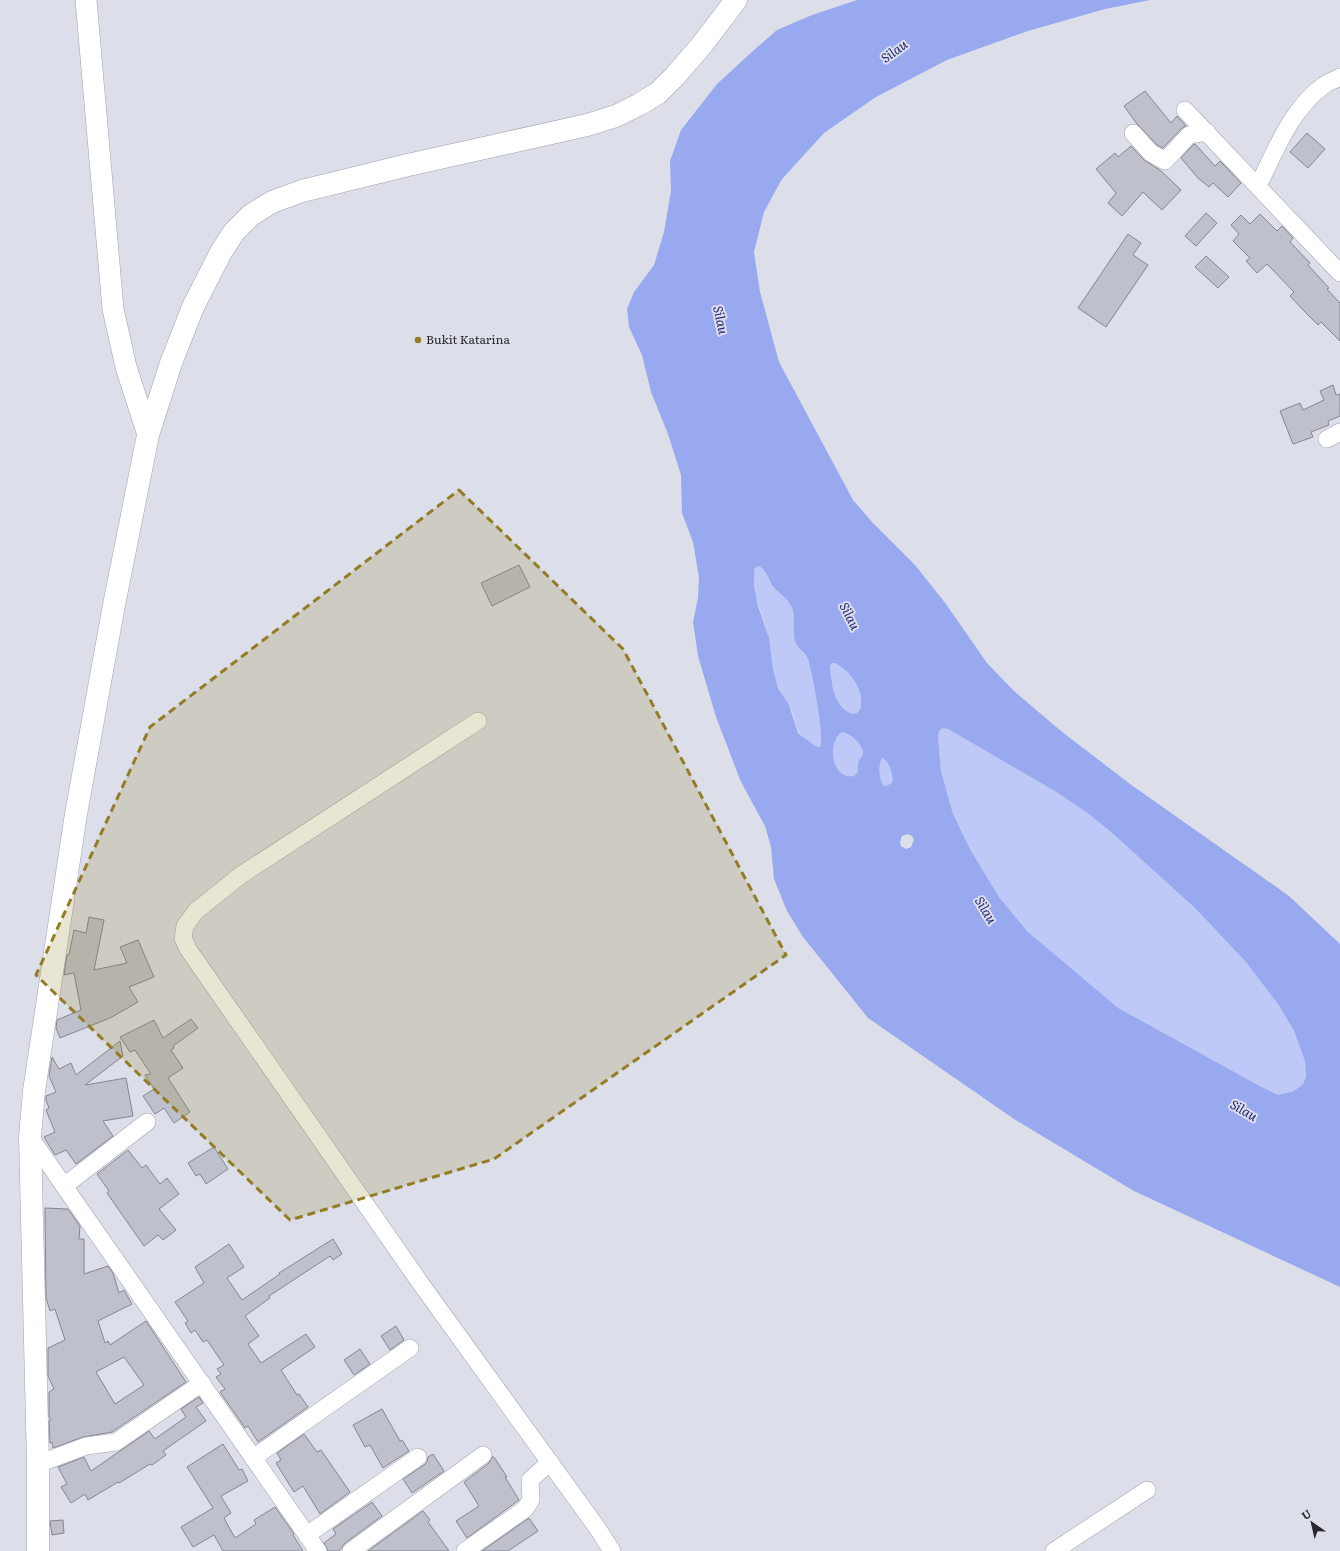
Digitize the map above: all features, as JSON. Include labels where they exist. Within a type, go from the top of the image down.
[{"type":"main road","points":[[38,1551],[38,1464],[30,1137],[34,1092],[76,814],[114,605],[148,435],[171,362],[193,307],[225,245],[234,232],[251,215],[272,202],[302,191],[408,165],[587,125],[616,116],[658,93],[702,46],[736,0]]},
{"type":"street","points":[[86,0],[113,309],[126,366],[148,435]]},
{"type":"street","points":[[1258,186],[1288,128],[1305,103],[1324,86],[1340,77]]},
{"type":"street","points":[[1185,110],[1340,273]]},
{"type":"street","points":[[1133,133],[1151,153],[1165,161],[1189,135],[1207,132]]},
{"type":"street","points":[[478,721],[241,875],[196,911],[185,926],[183,938],[188,949],[416,1278],[550,1462],[612,1551]]},
{"type":"street","points":[[64,1186],[147,1122]]},
{"type":"street","points":[[30,1137],[202,1383],[310,1545],[418,1457]]},
{"type":"street","points":[[253,1458],[410,1348]]},
{"type":"street","points":[[38,1464],[86,1446],[116,1442],[202,1383]]},
{"type":"street","points":[[351,1551],[484,1455]]},
{"type":"street","points":[[465,1551],[525,1510],[531,1500],[530,1480],[550,1462]]},
{"type":"street","points":[[1054,1551],[1147,1490]]},
{"type":"highlighted area","points":[[459,490],[623,649],[786,955],[494,1159],[290,1220],[36,975],[150,727]]},
{"type":"shaded area","points":[[758,566],[765,572],[772,585],[788,601],[792,608],[794,616],[795,642],[808,659],[813,676],[820,718],[820,747],[815,746],[803,737],[797,729],[793,713],[775,680],[767,631],[758,604],[754,584],[754,569]]},
{"type":"shaded area","points":[[832,663],[835,663],[845,670],[857,684],[861,696],[861,708],[856,713],[849,713],[842,708],[837,701],[830,670]]},
{"type":"shaded area","points":[[942,727],[948,729],[1058,793],[1086,812],[1111,832],[1195,908],[1245,961],[1278,1004],[1294,1031],[1305,1060],[1306,1077],[1303,1084],[1294,1091],[1278,1095],[1118,1009],[1027,931],[999,897],[970,849],[953,814],[941,771],[938,736]]},
{"type":"shaded area","points":[[842,732],[852,736],[858,742],[863,751],[857,773],[854,776],[847,776],[841,772],[836,767],[834,760],[834,744],[837,737]]},
{"type":"shaded area","points":[[882,757],[889,765],[893,776],[892,783],[886,786],[883,785],[880,775],[880,764]]},
{"type":"water","name":"Silau","points":[[857,0],[1150,0],[1105,9],[1028,31],[947,60],[876,97],[824,133],[782,179],[764,212],[754,252],[760,292],[779,362],[853,500],[872,522],[915,565],[946,604],[987,663],[1014,691],[1061,731],[1130,784],[1289,896],[1340,944],[1340,1287],[1134,1191],[1014,1119],[868,1018],[803,937],[787,911],[774,879],[771,847],[765,826],[741,782],[716,717],[698,656],[693,622],[698,598],[699,577],[693,542],[682,513],[681,475],[668,434],[651,392],[642,355],[629,327],[627,309],[634,292],[654,265],[664,232],[671,191],[670,161],[681,130],[717,84],[754,50],[777,30],[812,15]],"holes":[[[758,566],[763,569],[772,585],[788,601],[792,608],[794,616],[795,642],[808,659],[812,677],[821,731],[820,747],[815,746],[798,733],[789,705],[778,688],[773,670],[769,638],[758,606],[754,586],[754,569]],[[832,663],[835,663],[845,670],[857,684],[861,696],[861,708],[856,713],[849,713],[842,708],[834,692],[830,670]],[[942,728],[948,729],[1058,793],[1086,812],[1111,832],[1195,908],[1245,961],[1278,1004],[1294,1031],[1305,1061],[1306,1077],[1303,1084],[1294,1091],[1278,1095],[1118,1008],[1027,931],[999,897],[970,849],[953,814],[941,771],[938,736],[939,731]],[[842,732],[852,736],[862,748],[863,753],[858,763],[857,773],[854,776],[847,776],[836,767],[833,752],[837,737]],[[882,758],[885,760],[892,772],[892,783],[886,786],[883,785],[881,779]],[[908,834],[912,836],[914,840],[911,847],[906,849],[901,846],[900,842],[902,836]]]},
{"type":"building","points":[[1145,91],[1171,123],[1177,116],[1186,126],[1182,128],[1163,148],[1157,145],[1137,124],[1124,106]]},
{"type":"building","points":[[1307,133],[1325,149],[1308,168],[1290,152]]},
{"type":"building","points":[[1194,144],[1215,166],[1220,161],[1241,183],[1228,197],[1213,183],[1209,187],[1198,178],[1181,158]]},
{"type":"building","points":[[1131,146],[1144,160],[1160,170],[1181,190],[1162,210],[1143,192],[1122,216],[1108,203],[1116,193],[1096,169],[1115,153],[1118,157]]},
{"type":"building","points":[[1206,213],[1217,223],[1196,246],[1185,236]]},
{"type":"building","points":[[1260,214],[1277,231],[1282,226],[1293,238],[1290,242],[1310,263],[1308,265],[1329,288],[1327,289],[1340,303],[1340,341],[1321,322],[1318,325],[1304,311],[1290,296],[1294,292],[1267,264],[1257,273],[1246,261],[1250,258],[1233,241],[1239,234],[1231,225],[1241,215],[1250,224]]},
{"type":"building","points":[[1128,234],[1141,243],[1133,255],[1148,265],[1106,327],[1078,308]]},
{"type":"building","points":[[1206,256],[1229,277],[1218,288],[1195,267]]},
{"type":"building","points":[[1333,385],[1336,395],[1340,394],[1340,416],[1328,421],[1329,425],[1311,432],[1313,437],[1293,444],[1280,411],[1300,403],[1303,410],[1324,400],[1320,391]]},
{"type":"building","points":[[519,565],[530,587],[492,606],[481,583]]},
{"type":"building","points":[[89,917],[104,920],[94,970],[127,963],[120,947],[138,940],[154,977],[129,987],[138,1002],[110,1018],[60,1038],[56,1028],[57,1020],[81,1010],[74,973],[64,975],[67,955],[69,955],[74,930],[86,933]]},
{"type":"building","points":[[191,1019],[198,1028],[173,1046],[174,1048],[171,1050],[183,1068],[168,1078],[190,1112],[174,1123],[164,1108],[155,1114],[143,1096],[154,1089],[145,1075],[151,1074],[135,1050],[130,1052],[120,1037],[154,1020],[163,1038]]},
{"type":"building","points":[[120,1041],[123,1056],[85,1085],[126,1078],[133,1116],[103,1121],[113,1136],[76,1164],[66,1150],[55,1155],[44,1137],[55,1132],[46,1110],[49,1108],[46,1096],[56,1092],[49,1076],[52,1057],[59,1069],[71,1063],[76,1075]]},
{"type":"building","points":[[214,1147],[228,1169],[206,1184],[200,1174],[196,1176],[188,1163]]},
{"type":"building","points":[[128,1150],[142,1168],[146,1165],[160,1184],[167,1178],[179,1194],[159,1209],[176,1230],[163,1240],[158,1235],[144,1246],[107,1193],[109,1191],[97,1174]]},
{"type":"building","points":[[45,1208],[68,1209],[80,1226],[79,1239],[84,1239],[84,1274],[108,1266],[113,1273],[119,1293],[124,1290],[132,1304],[98,1321],[105,1343],[108,1341],[110,1345],[146,1321],[186,1382],[112,1432],[83,1437],[53,1448],[52,1442],[50,1443],[49,1421],[51,1420],[49,1417],[49,1392],[54,1389],[48,1376],[48,1348],[65,1340],[55,1309],[50,1311],[46,1298]],"holes":[[[124,1357],[144,1385],[115,1404],[96,1372]]]},
{"type":"building","points":[[333,1239],[342,1254],[333,1260],[330,1256],[269,1296],[270,1298],[245,1316],[259,1336],[248,1344],[261,1363],[306,1334],[315,1347],[281,1370],[297,1395],[299,1394],[308,1407],[258,1442],[248,1426],[245,1428],[220,1392],[225,1389],[216,1377],[221,1374],[217,1369],[224,1365],[207,1340],[203,1342],[195,1330],[191,1333],[185,1323],[188,1321],[175,1302],[204,1283],[195,1267],[229,1244],[244,1267],[227,1278],[242,1300],[280,1274],[279,1273]]},
{"type":"building","points":[[396,1326],[404,1340],[390,1350],[381,1336]]},
{"type":"building","points":[[360,1349],[370,1364],[354,1375],[344,1360]]},
{"type":"building","points":[[199,1397],[203,1403],[196,1407],[206,1421],[163,1451],[166,1455],[152,1465],[150,1464],[88,1500],[85,1494],[71,1503],[61,1487],[67,1484],[58,1467],[84,1457],[91,1471],[149,1431],[155,1439],[186,1417],[181,1409]]},
{"type":"building","points":[[382,1409],[400,1441],[402,1440],[409,1451],[383,1468],[370,1445],[365,1447],[353,1425]]},
{"type":"building","points":[[304,1434],[317,1452],[321,1450],[350,1492],[320,1514],[303,1486],[294,1492],[276,1463],[281,1460],[277,1453]]},
{"type":"building","points":[[223,1444],[239,1470],[242,1469],[248,1481],[221,1496],[231,1513],[224,1518],[235,1538],[256,1524],[254,1520],[275,1507],[294,1534],[293,1535],[303,1551],[223,1551],[214,1535],[193,1547],[181,1527],[213,1508],[187,1467]]},
{"type":"building","points":[[433,1454],[444,1471],[412,1493],[403,1479],[424,1465],[427,1462],[428,1457]]},
{"type":"building","points":[[492,1457],[494,1457],[507,1477],[505,1477],[519,1500],[467,1538],[456,1521],[479,1506],[464,1482],[489,1463]]},
{"type":"building","points":[[372,1502],[382,1516],[345,1543],[339,1551],[328,1551],[324,1543],[336,1534],[333,1529]]},
{"type":"building","points":[[423,1511],[430,1520],[428,1522],[449,1551],[368,1551]]},
{"type":"building","points":[[529,1518],[538,1531],[508,1551],[482,1551]]},
{"type":"building","points":[[63,1520],[64,1533],[52,1535],[50,1521]]},
{"type":"place","name":"Bukit Katarina","points":[[418,340]]}]
